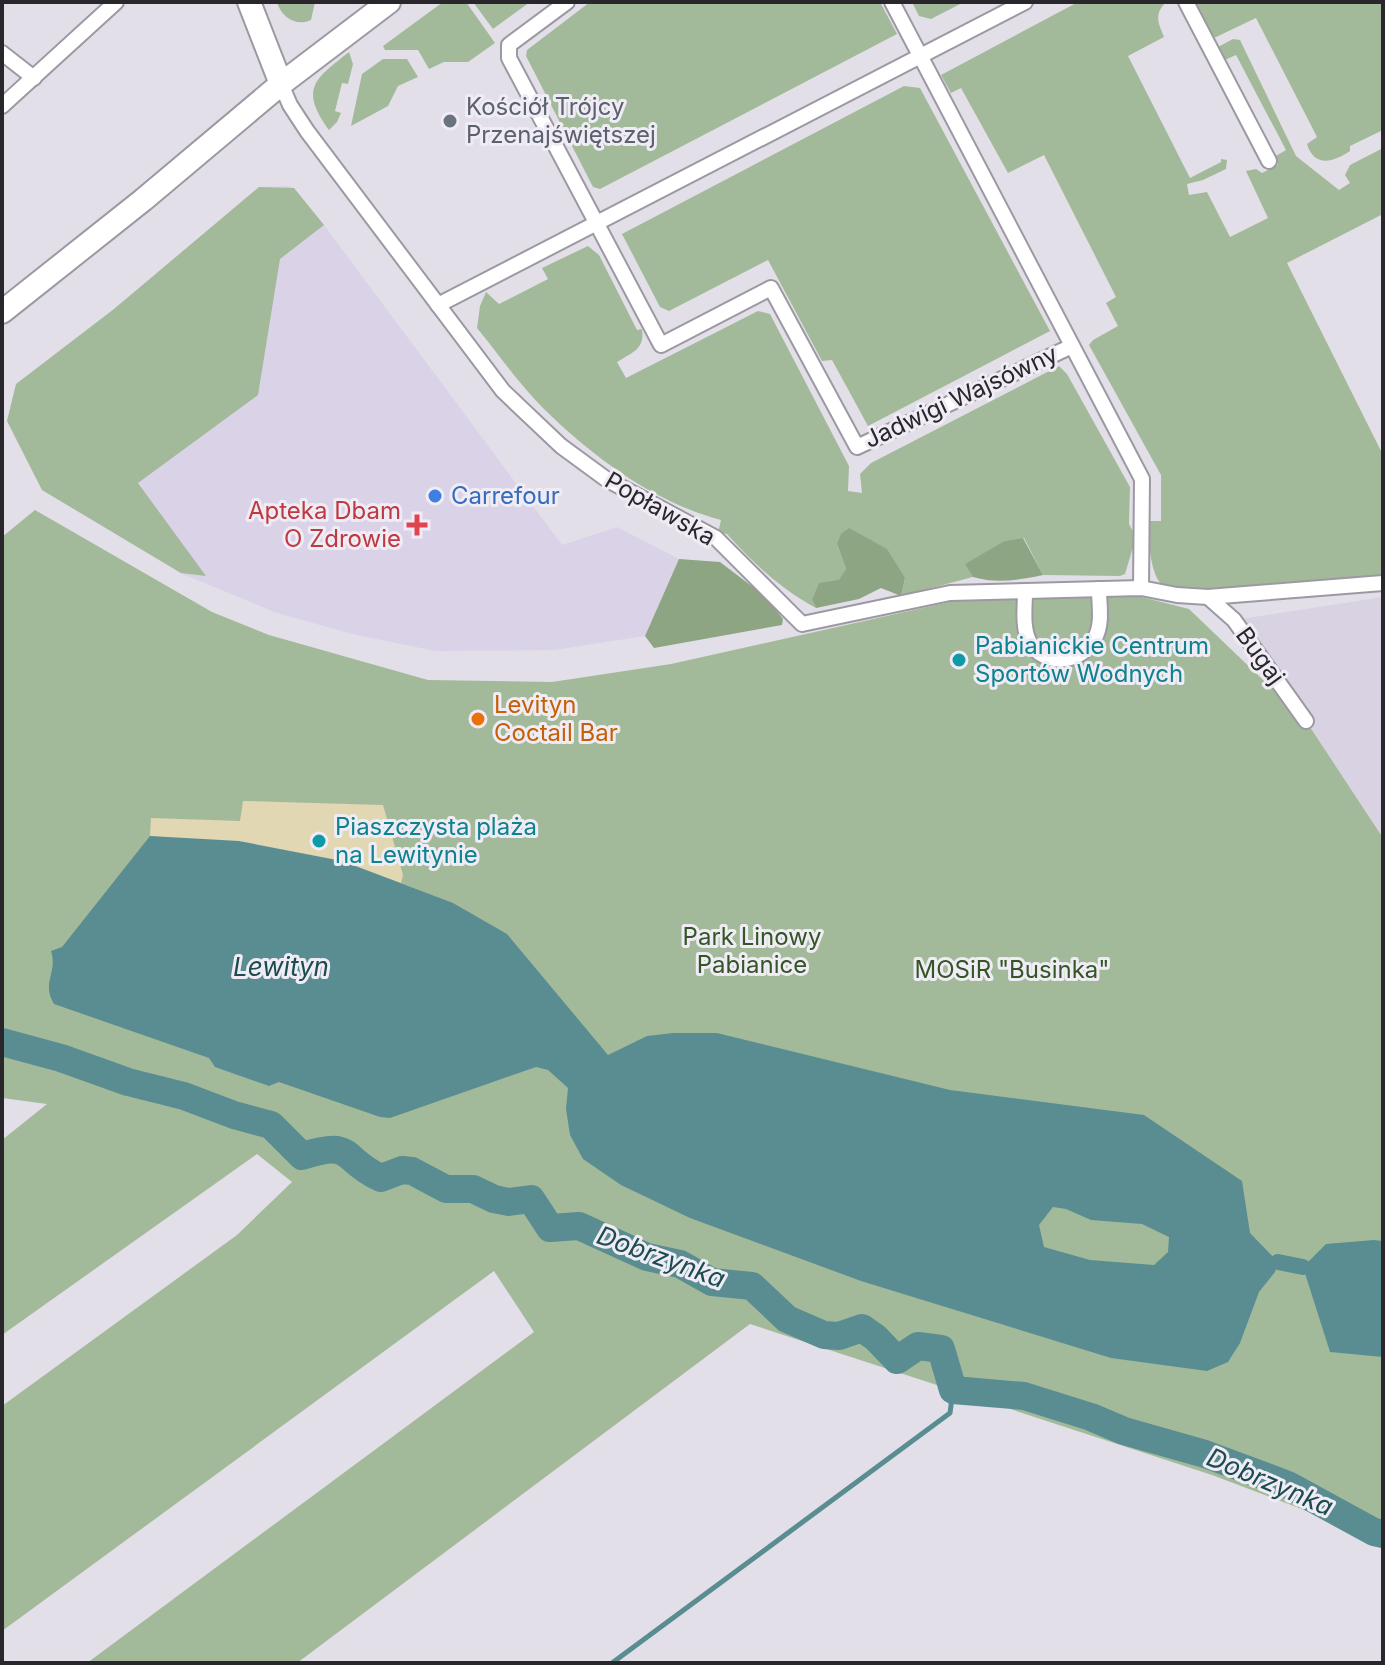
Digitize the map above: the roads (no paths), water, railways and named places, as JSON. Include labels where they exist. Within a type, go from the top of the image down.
[{"type":"street","points":[[249,2],[281,84]]},
{"type":"street","points":[[2,312],[143,200],[281,84],[389,2]]},
{"type":"street","points":[[567,2],[509,45],[508,52],[597,223]]},
{"type":"street","name":"Jadwigi Wajsówny","points":[[892,2],[1142,479],[1141,588]]},
{"type":"street","points":[[438,305],[1025,2]]},
{"type":"street","points":[[1186,2],[1269,161]]},
{"type":"street","points":[[2,106],[112,3]]},
{"type":"street","points":[[2,53],[34,78]]},
{"type":"street","name":"Popławska","points":[[281,84],[307,131],[503,391],[561,446],[616,485],[716,538],[802,624],[950,593],[1141,588],[1208,597],[1383,583]]},
{"type":"street","name":"Jadwigi Wajsówny","points":[[597,223],[661,345],[771,288],[857,447],[1072,346]]},
{"type":"street","points":[[1025,591],[1024,625],[1029,642],[1039,653],[1052,659],[1065,660],[1088,648],[1095,638],[1100,622],[1099,589]]},
{"type":"street","name":"Bugaj","points":[[1208,597],[1234,620],[1306,721]]},
{"type":"water","name":"Lewityn","points":[[150,836],[239,841],[342,861],[453,903],[507,934],[608,1055],[647,1036],[717,1033],[950,1090],[1144,1115],[1242,1181],[1250,1233],[1278,1262],[1275,1272],[1259,1292],[1240,1343],[1228,1362],[1207,1371],[1111,1358],[861,1281],[690,1218],[621,1185],[583,1159],[570,1135],[566,1109],[568,1088],[548,1070],[536,1067],[390,1118],[380,1117],[279,1082],[269,1086],[215,1067],[209,1058],[54,1004],[49,990],[53,965],[51,951],[62,947]],"holes":[[[1053,1207],[1091,1220],[1142,1224],[1169,1237],[1168,1252],[1154,1265],[1090,1260],[1044,1247],[1039,1225]]]},
{"type":"water","points":[[1383,1241],[1383,1357],[1330,1352],[1303,1267],[1326,1244]]},
{"type":"waterway","name":"Dobrzynka","points":[[2,1042],[271,1125],[302,1156],[340,1150],[381,1178],[402,1170],[412,1171],[446,1189],[473,1189],[509,1202],[531,1199],[550,1228],[579,1226],[647,1257],[680,1264],[712,1282],[752,1286],[787,1319],[824,1335],[839,1336],[862,1328],[897,1360],[918,1346],[941,1349],[953,1390],[1024,1396],[1124,1431],[1205,1454],[1288,1485],[1383,1534]]},
{"type":"waterway","points":[[1278,1262],[1303,1267]]},
{"type":"waterway","points":[[612,1663],[950,1413],[953,1390]]},
{"type":"place","name":"Kościół Trójcy Przenajświętszej","points":[[450,121]]},
{"type":"place","name":"Carrefour","points":[[435,496]]},
{"type":"place","name":"Apteka Dbam O Zdrowie","points":[[417,525]]},
{"type":"place","name":"Pabianickie Centrum Sportów Wodnych","points":[[959,660]]},
{"type":"place","name":"Levityn Coctail Bar","points":[[478,719]]},
{"type":"place","name":"Piaszczysta plaża na Lewitynie","points":[[319,841]]},
{"type":"park label","name":"Park Linowy Pabianice","points":[[752,951]]},
{"type":"park label","name":"MOSiR \"Businka\"","points":[[1012,970]]}]
